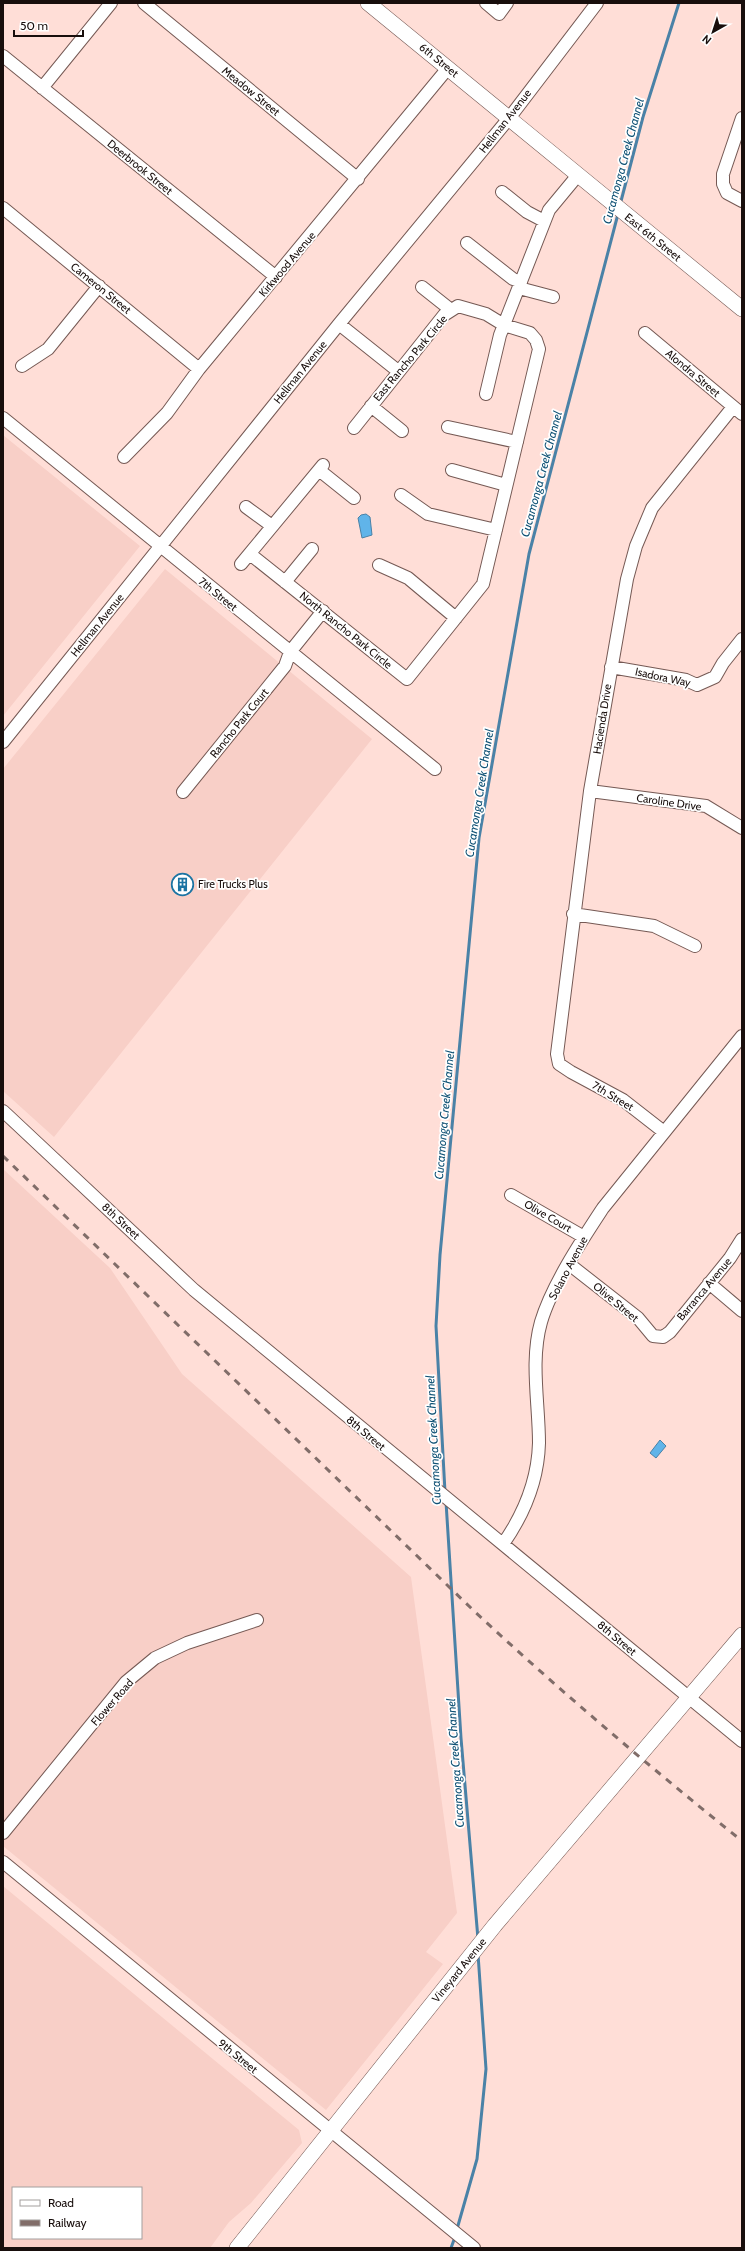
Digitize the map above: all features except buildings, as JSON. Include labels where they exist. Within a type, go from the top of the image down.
[{"type":"main road","name":"6th Street","points":[[368,3],[510,118]]},
{"type":"main road","name":"East 6th Street","points":[[510,118],[742,309]]},
{"type":"main road","name":"Vineyard Avenue","points":[[237,2248],[495,1925],[690,1698],[742,1635]]},
{"type":"street","points":[[42,88],[111,3]]},
{"type":"street","name":"Meadow Street","points":[[144,3],[358,178]]},
{"type":"street","points":[[486,3],[499,14],[507,3]]},
{"type":"street","name":"Hellman Avenue","points":[[3,742],[159,546],[339,324],[510,118],[597,3]]},
{"type":"street","name":"Deerbrook Street","points":[[3,56],[276,277]]},
{"type":"street","name":"Kirkwood Avenue","points":[[124,457],[168,413],[199,369],[448,68]]},
{"type":"street","points":[[742,118],[723,174],[722,184],[727,193],[742,201]]},
{"type":"street","points":[[486,394],[500,335],[544,221],[549,210],[578,175]]},
{"type":"street","points":[[502,192],[527,212],[544,221]]},
{"type":"street","name":"Cameron Street","points":[[3,208],[199,369]]},
{"type":"street","points":[[467,243],[520,285],[554,297]]},
{"type":"street","points":[[22,366],[48,350],[99,286]]},
{"type":"street","name":"East Rancho Park Circle","points":[[422,287],[451,310]]},
{"type":"street","name":"East Rancho Park Circle","points":[[354,428],[444,315],[458,306],[486,314],[504,324],[530,333],[536,340],[539,349],[483,584],[407,679]]},
{"type":"street","points":[[339,324],[398,371]]},
{"type":"street","name":"Alondra Street","points":[[644,333],[738,410]]},
{"type":"street","name":"East Rancho Park Circle","points":[[371,406],[402,431]]},
{"type":"street","name":"Hacienda Drive","points":[[560,1064],[557,1054],[590,791],[627,579],[636,546],[652,508],[738,410]]},
{"type":"street","name":"7th Street","points":[[3,418],[434,769]]},
{"type":"street","points":[[448,427],[517,442]]},
{"type":"street","points":[[241,564],[321,468],[354,498]]},
{"type":"street","points":[[452,470],[506,485]]},
{"type":"street","points":[[401,494],[428,514],[496,530]]},
{"type":"street","points":[[246,507],[272,526]]},
{"type":"street","points":[[285,582],[312,549]]},
{"type":"street","name":"North Rancho Park Circle","points":[[250,554],[407,679]]},
{"type":"street","points":[[379,565],[408,578],[456,618]]},
{"type":"street","name":"Rancho Park Court","points":[[183,792],[286,666],[290,652],[323,612]]},
{"type":"street","name":"Isadora Way","points":[[611,667],[686,680],[697,685],[715,677],[723,663],[742,639]]},
{"type":"street","name":"Caroline Drive","points":[[590,791],[706,806],[742,828]]},
{"type":"street","points":[[574,914],[654,926],[695,946]]},
{"type":"street","name":"Solano Avenue","points":[[503,1544],[526,1505],[536,1470],[539,1444],[536,1365],[537,1345],[541,1322],[584,1237],[624,1181],[742,1036]]},
{"type":"street","name":"7th Street","points":[[560,1064],[623,1100],[664,1132]]},
{"type":"street","name":"8th Street","points":[[3,1111],[194,1290],[742,1741]]},
{"type":"street","name":"Olive Court","points":[[511,1195],[584,1237]]},
{"type":"street","name":"Barranca Avenue","points":[[663,1336],[670,1332],[730,1258],[742,1239]]},
{"type":"street","name":"Olive Street","points":[[569,1264],[638,1318],[653,1336],[663,1336]]},
{"type":"street","points":[[709,1283],[742,1311]]},
{"type":"street","name":"Flower Road","points":[[3,1833],[126,1682],[155,1658],[187,1643],[257,1620]]},
{"type":"street","name":"9th Street","points":[[3,1862],[331,2132],[471,2245]]},
{"type":"shaded area","points":[[3,435],[140,546],[3,716]]},
{"type":"shaded area","points":[[165,569],[372,739],[54,1137],[3,1091],[3,769]]},
{"type":"shaded area","points":[[3,1169],[110,1268],[182,1374],[411,1577],[457,1913],[426,1952],[443,1964],[326,2110],[3,1846]]},
{"type":"shaded area","points":[[3,1886],[299,2130],[302,2143],[251,2203],[229,2222],[210,2248],[3,2248]]},
{"type":"water","points":[[366,514],[370,517],[372,535],[362,538],[358,518],[361,515]]},
{"type":"water","points":[[660,1440],[666,1446],[656,1458],[650,1453]]},
{"type":"waterway","name":"Cucamonga Creek Channel","points":[[620,205],[643,117],[679,3]]},
{"type":"waterway","name":"Cucamonga Creek Channel","points":[[445,1492],[436,1326],[440,1255],[479,838],[529,554],[618,214]]},
{"type":"waterway","name":"Cucamonga Creek Channel","points":[[446,1502],[461,1738],[478,1939]]},
{"type":"waterway","name":"Cucamonga Creek Channel","points":[[457,2229],[477,2159],[486,2069],[478,1954]]},
{"type":"waterway","name":"Cucamonga Creek Channel","points":[[451,2248],[455,2237]]},
{"type":"railway","points":[[3,1156],[473,1610],[606,1728],[742,1841]]},
{"type":"place","name":"Fire Trucks Plus","points":[[183,884]]}]
